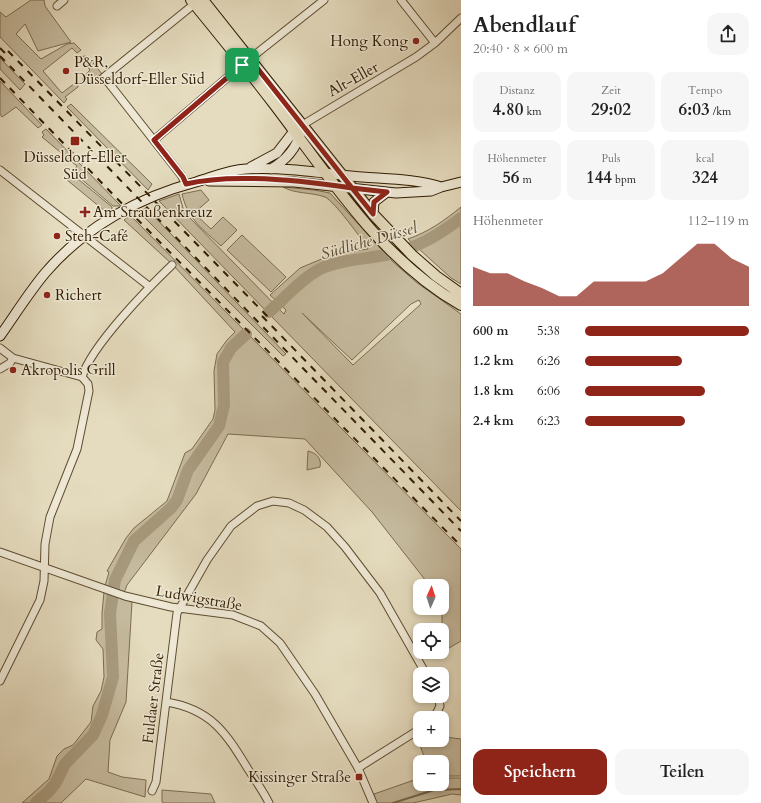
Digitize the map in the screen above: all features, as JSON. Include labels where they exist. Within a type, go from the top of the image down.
[{"type":"main road","points":[[197,1],[246,62],[303,124],[373,214],[412,255],[436,276],[461,294]]},
{"type":"main road","points":[[246,62],[296,135],[335,186],[388,246],[440,291],[461,304]]},
{"type":"main road","points":[[227,180],[260,174],[272,168],[289,155],[296,135],[303,124]]},
{"type":"main road","points":[[245,169],[260,164],[277,153],[296,135]]},
{"type":"main road","points":[[198,182],[226,171],[272,168],[393,180],[425,181],[441,187]]},
{"type":"main road","points":[[0,336],[46,273],[84,236],[113,216],[153,196],[186,184],[227,180],[294,182],[387,192],[431,191],[461,182]]},
{"type":"main road","points":[[373,214],[374,202],[387,192]]},
{"type":"street","points":[[57,6],[64,0]]},
{"type":"street","points":[[154,140],[246,62],[324,0]]},
{"type":"street","points":[[401,0],[435,43]]},
{"type":"street","points":[[186,184],[183,177],[104,77],[197,1]]},
{"type":"street","name":"Alt-Eller","points":[[303,124],[396,70],[435,43],[461,18]]},
{"type":"street","points":[[0,170],[150,287]]},
{"type":"street","points":[[82,377],[84,369],[104,340],[150,287],[172,265]]},
{"type":"street","points":[[0,348],[13,358],[82,377],[88,384],[89,391],[77,449],[50,517],[40,600],[0,681]]},
{"type":"street","points":[[0,369],[10,363],[13,358]]},
{"type":"street","points":[[179,608],[216,546],[231,526],[256,506],[273,501],[289,503],[304,510],[327,527],[345,547],[380,593],[422,667]]},
{"type":"street","name":"Ludwigstraße","points":[[0,552],[120,594],[179,608],[238,616],[261,626],[272,635],[300,671],[318,698],[358,768],[373,801]]},
{"type":"street","name":"Fuldaer Straße","points":[[152,791],[156,782],[176,617],[179,608]]},
{"type":"street","points":[[166,702],[191,708],[218,726],[236,747],[269,803]]},
{"type":"street","points":[[358,768],[413,733]]},
{"type":"shaded area","points":[[31,0],[44,0],[45,6],[71,42],[38,51],[25,24],[16,34],[41,59],[67,44],[74,43],[81,50],[77,53],[72,48],[43,71],[62,93],[75,83],[78,84],[78,87],[65,97],[67,99],[64,103],[0,37],[0,12],[6,17]]},
{"type":"shaded area","points":[[85,56],[90,59],[102,74],[87,83],[82,79],[90,70],[80,57]]},
{"type":"shaded area","points":[[0,58],[25,84],[20,90],[0,69]]},
{"type":"shaded area","points":[[0,81],[42,125],[38,128],[16,107],[2,117],[0,114]]},
{"type":"shaded area","points":[[71,104],[152,184],[148,190],[67,107]]},
{"type":"shaded area","points":[[46,129],[121,206],[113,206],[73,172],[77,166],[42,137],[44,135],[42,132]]},
{"type":"shaded area","points":[[72,174],[112,207],[112,209],[106,212],[67,180]]},
{"type":"shaded area","points":[[283,187],[330,193],[392,261],[416,282],[461,314],[461,511],[159,201],[179,194],[183,208],[190,218],[284,314],[286,310],[270,295],[300,268],[336,253],[368,249],[335,205],[325,197]],"holes":[[[419,300],[421,304],[353,365],[302,313],[352,360],[411,304]]]},
{"type":"shaded area","points":[[201,190],[209,200],[194,213],[211,229],[223,217],[237,230],[221,246],[202,229],[188,211],[185,203],[182,194]]},
{"type":"shaded area","points":[[461,207],[461,284],[451,278],[408,239],[436,226]]},
{"type":"shaded area","points":[[146,208],[286,354],[283,356],[139,212]]},
{"type":"shaded area","points":[[130,215],[461,549],[461,641],[449,648],[449,623],[442,623],[442,615],[449,615],[449,579],[425,579],[372,512],[305,439],[228,434],[196,494],[127,585],[124,593],[105,586],[109,572],[107,571],[126,538],[134,528],[167,501],[185,453],[192,449],[213,419],[215,410],[214,371],[217,354],[235,332],[173,265],[124,220]]},
{"type":"shaded area","points":[[242,235],[286,277],[271,292],[227,250]]},
{"type":"shaded area","points":[[308,451],[318,456],[320,467],[307,470]]},
{"type":"shaded area","points":[[104,592],[132,602],[126,702],[110,740],[108,772],[122,777],[146,780],[145,797],[86,779],[61,803],[22,803],[49,779],[57,756],[64,749],[73,745],[91,722],[93,706],[101,691],[104,677],[103,649],[96,640],[97,632],[102,629]]},
{"type":"shaded area","points":[[449,738],[461,739],[461,776],[449,776],[449,755],[424,755],[421,747],[449,747]]},
{"type":"shaded area","points":[[449,778],[461,778],[461,795],[452,794],[413,803],[376,803],[374,794],[413,780],[413,791],[449,791]]},
{"type":"shaded area","points":[[162,790],[211,794],[215,803],[164,803],[162,802]]},
{"type":"waterway","name":"Südliche Düssel","points":[[269,312],[300,283],[320,269],[344,262],[386,255],[407,249],[426,241],[461,218]]},
{"type":"waterway","name":"Südliche Düssel","points":[[36,803],[55,784],[65,764],[93,735],[102,715],[113,677],[110,613],[115,580],[134,541],[171,508],[177,500],[188,470],[219,426],[224,405],[223,362],[231,348],[246,334]]},
{"type":"waterway","points":[[393,803],[434,790],[461,789]]},
{"type":"railway","points":[[0,48],[10,58]]},
{"type":"railway","points":[[8,51],[268,317]]},
{"type":"railway","points":[[0,56],[461,531]]},
{"type":"railway","points":[[0,78],[133,215],[461,546]]},
{"type":"railway","points":[[262,316],[461,521]]},
{"type":"place","name":"Hong Kong","points":[[416,41]]},
{"type":"place","name":"P&R, Düsseldorf-Eller Süd","points":[[66,71]]},
{"type":"place","name":"Düsseldorf-Eller Süd","points":[[75,141]]},
{"type":"place","name":"Am Straußenkreuz","points":[[85,212]]},
{"type":"place","name":"Steh-Café","points":[[57,236]]},
{"type":"place","name":"Richert","points":[[47,295]]},
{"type":"place","name":"Akropolis Grill","points":[[13,370]]},
{"type":"place","name":"Kissinger Straße","points":[[359,777]]},
{"type":"route","points":[[242,65],[154,140],[183,177],[186,184],[227,180],[256,180],[324,184],[352,188],[373,214],[374,202],[379,196],[387,192],[365,191],[352,188],[303,124],[250,59],[242,65]]}]
